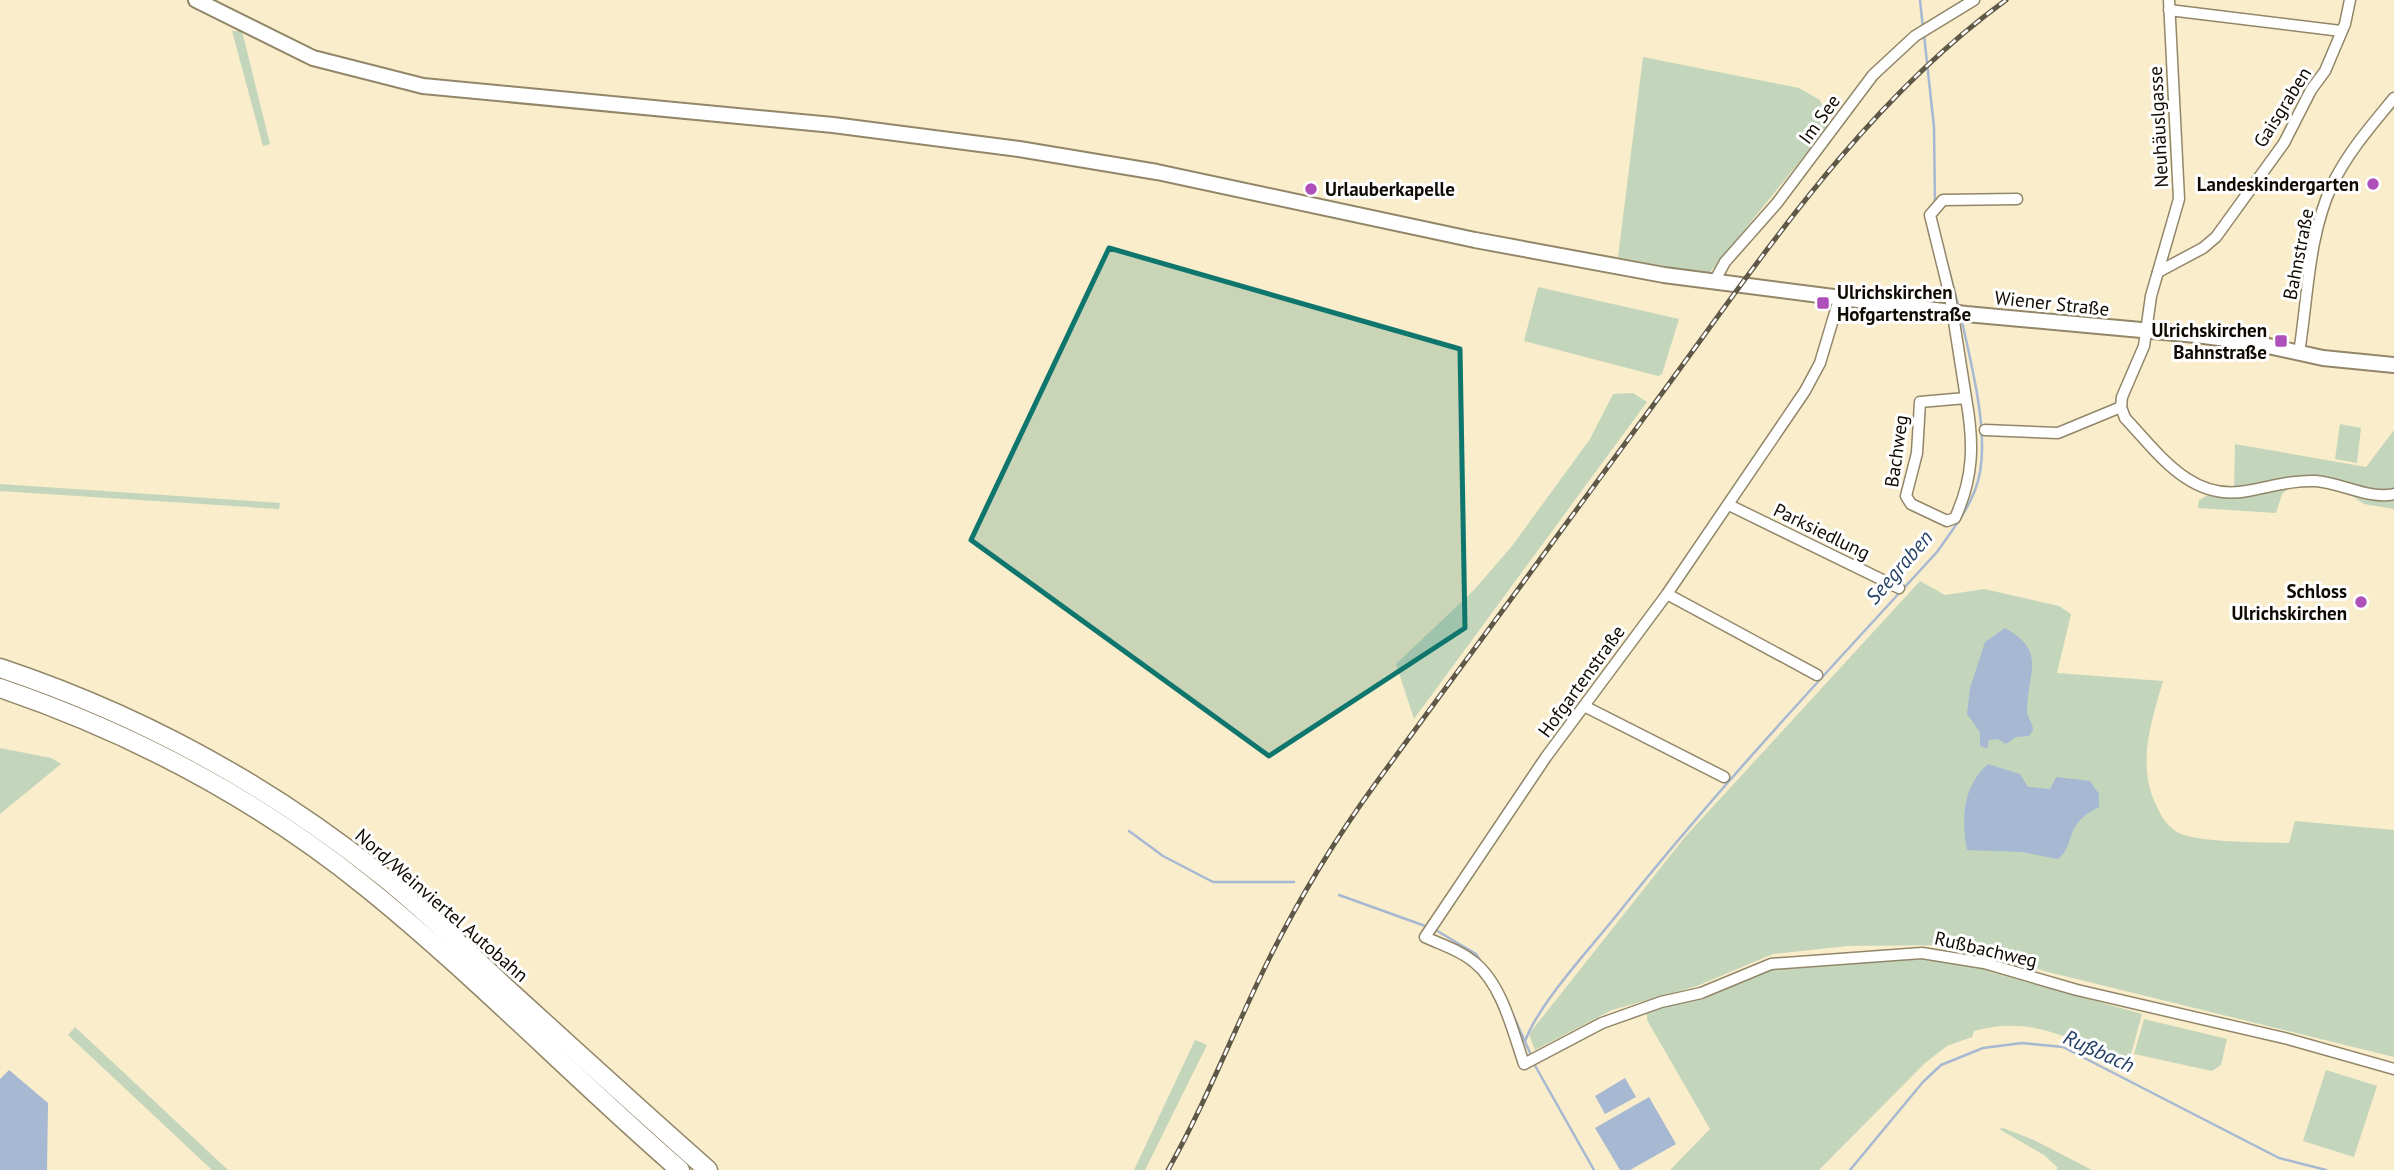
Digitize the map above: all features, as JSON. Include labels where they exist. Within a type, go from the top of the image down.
[{"type":"highway","name":"Nord/Weinviertel Autobahn","points":[[0,668],[61,690],[175,741],[241,777],[316,826],[409,898],[708,1170]]},
{"type":"highway","name":"Nord/Weinviertel Autobahn","points":[[0,688],[87,721],[168,759],[231,794],[307,843],[399,914],[680,1170]]},
{"type":"street","name":"Wiener Straße","points":[[196,0],[313,58],[424,86],[833,125],[1082,158],[1622,268],[1959,313],[2250,342],[2348,362],[2394,365]]},
{"type":"street","name":"Im See","points":[[1713,282],[1725,262],[1777,203],[1873,75],[1915,36],[1974,0]]},
{"type":"street","name":"Gaisgraben","points":[[2158,272],[2203,248],[2216,237],[2284,143],[2311,90],[2325,71],[2350,0]]},
{"type":"street","points":[[2169,5],[2341,31]]},
{"type":"street","name":"Neuhäuslgasse","points":[[2121,407],[2144,346],[2158,272],[2176,214],[2180,182],[2169,5]]},
{"type":"street","name":"Bahnstraße","points":[[2299,353],[2314,246],[2325,204],[2349,156],[2394,98]]},
{"type":"street","name":"Bachweg","points":[[1966,398],[1920,402],[1917,453],[1906,496],[1911,505],[1947,521],[1955,518],[1969,479],[1973,455],[1959,313],[1930,215],[1935,206],[2017,199]]},
{"type":"street","name":"Hofgartenstraße","points":[[1531,1060],[1491,982],[1477,963],[1425,937],[1584,706],[1729,505],[1805,391],[1820,363],[1840,296]]},
{"type":"street","points":[[1984,430],[2057,433],[2121,407],[2126,418],[2167,463],[2191,484],[2214,493],[2245,492],[2301,480],[2338,483],[2372,495],[2394,494]]},
{"type":"street","name":"Parksiedlung","points":[[1729,505],[1899,588]]},
{"type":"street","points":[[1667,594],[1817,675]]},
{"type":"street","points":[[1584,706],[1724,777]]},
{"type":"street","name":"Rußbachweg","points":[[1531,1060],[1635,1010],[1701,993],[1771,964],[1922,953],[1984,963],[2077,990],[2288,1039],[2394,1069]]},
{"type":"highlighted area","points":[[1109,248],[1460,349],[1465,628],[1269,756],[971,540]]},
{"type":"green space","points":[[232,31],[242,31],[270,144],[263,146]]},
{"type":"green space","points":[[1643,57],[1799,88],[1820,100],[1829,125],[1708,275],[1618,257]]},
{"type":"green space","points":[[1538,287],[1679,319],[1662,374],[1658,376],[1524,341]]},
{"type":"green space","points":[[1633,393],[1647,402],[1414,719],[1396,664],[1473,591],[1512,546],[1590,439],[1613,394]]},
{"type":"green space","points":[[2340,424],[2361,428],[2357,463],[2335,459]]},
{"type":"green space","points":[[2394,430],[2394,509],[2364,504],[2345,491],[2318,485],[2292,486],[2282,494],[2276,513],[2198,508],[2199,500],[2215,491],[2234,490],[2235,444],[2366,467]]},
{"type":"green space","points":[[0,484],[280,503],[279,509],[0,491]]},
{"type":"green space","points":[[1920,581],[1945,595],[1984,589],[2059,606],[2071,614],[2057,673],[2163,681],[2150,728],[2147,776],[2159,810],[2167,824],[2177,832],[2214,840],[2289,843],[2295,821],[2394,830],[2394,1057],[2048,972],[1955,945],[1848,946],[1773,954],[1697,986],[1612,1010],[1535,1050],[1529,1034],[1685,837]]},
{"type":"green space","points":[[0,748],[51,758],[61,764],[0,814]]},
{"type":"green space","points":[[1925,957],[1974,965],[1990,972],[2142,1014],[2128,1065],[2072,1039],[2035,1028],[2016,1026],[1974,1031],[1972,1037],[1947,1046],[1925,1063],[1819,1170],[1670,1170],[1710,1129],[1647,1020],[1647,1012],[1717,993],[1773,968]]},
{"type":"green space","points":[[2144,1019],[2227,1039],[2221,1065],[2212,1071],[2134,1054]]},
{"type":"green space","points":[[75,1027],[228,1170],[212,1170],[68,1035]]},
{"type":"green space","points":[[1195,1040],[1207,1045],[1145,1170],[1134,1170]]},
{"type":"green space","points":[[2326,1070],[2377,1086],[2354,1157],[2303,1141]]},
{"type":"green space","points":[[2003,1128],[2034,1140],[2092,1170],[2056,1170],[2058,1168],[2044,1155],[1999,1129]]},
{"type":"water","points":[[2005,628],[2026,645],[2031,654],[2032,673],[2027,710],[2033,730],[2029,736],[2016,737],[2006,744],[1998,739],[1989,740],[1987,749],[1980,746],[1980,732],[1967,714],[1970,688],[1985,642]]},
{"type":"water","points":[[1988,764],[2020,774],[2028,787],[2050,789],[2056,777],[2090,781],[2099,794],[2099,807],[2080,820],[2058,859],[2022,852],[1967,850],[1964,826],[1966,803],[1973,782]]},
{"type":"water","points":[[9,1070],[48,1103],[47,1170],[0,1170],[0,1079]]},
{"type":"water","points":[[1625,1078],[1636,1097],[1605,1114],[1595,1096]]},
{"type":"water","points":[[1649,1097],[1676,1144],[1630,1170],[1620,1170],[1595,1128]]},
{"type":"waterway","name":"Seegraben","points":[[1920,0],[1923,28]]},
{"type":"waterway","name":"Seegraben","points":[[1924,35],[1934,127],[1935,206]]},
{"type":"waterway","name":"Seegraben","points":[[1949,270],[1959,308]]},
{"type":"waterway","name":"Seegraben","points":[[1525,1041],[1553,994],[1693,822],[1937,552],[1963,514],[1974,494],[1980,472],[1982,435],[1974,374],[1961,317]]},
{"type":"waterway","points":[[1129,831],[1163,856],[1213,882],[1294,882]]},
{"type":"waterway","points":[[1339,895],[1428,927]]},
{"type":"waterway","points":[[1434,929],[1476,954],[1484,966]]},
{"type":"waterway","points":[[1505,997],[1531,1055]]},
{"type":"waterway","name":"Rußbach","points":[[1850,1170],[1923,1082],[1941,1065],[1983,1048],[2022,1043],[2063,1047],[2279,1158],[2326,1170]]},
{"type":"waterway","points":[[1533,1062],[1594,1170]]},
{"type":"railway","points":[[1168,1170],[1294,911],[1376,783],[1743,281],[1822,179],[1864,130],[1909,84],[1956,40],[2006,0]]},
{"type":"place","name":"Landeskindergarten","points":[[2373,184]]},
{"type":"place","name":"Urlauberkapelle","points":[[1311,189]]},
{"type":"place","name":"Ulrichskirchen Hofgartenstraße","points":[[1823,303]]},
{"type":"place","name":"Ulrichskirchen Bahnstraße","points":[[2281,341]]},
{"type":"place","name":"Schloss Ulrichskirchen","points":[[2361,602]]}]
